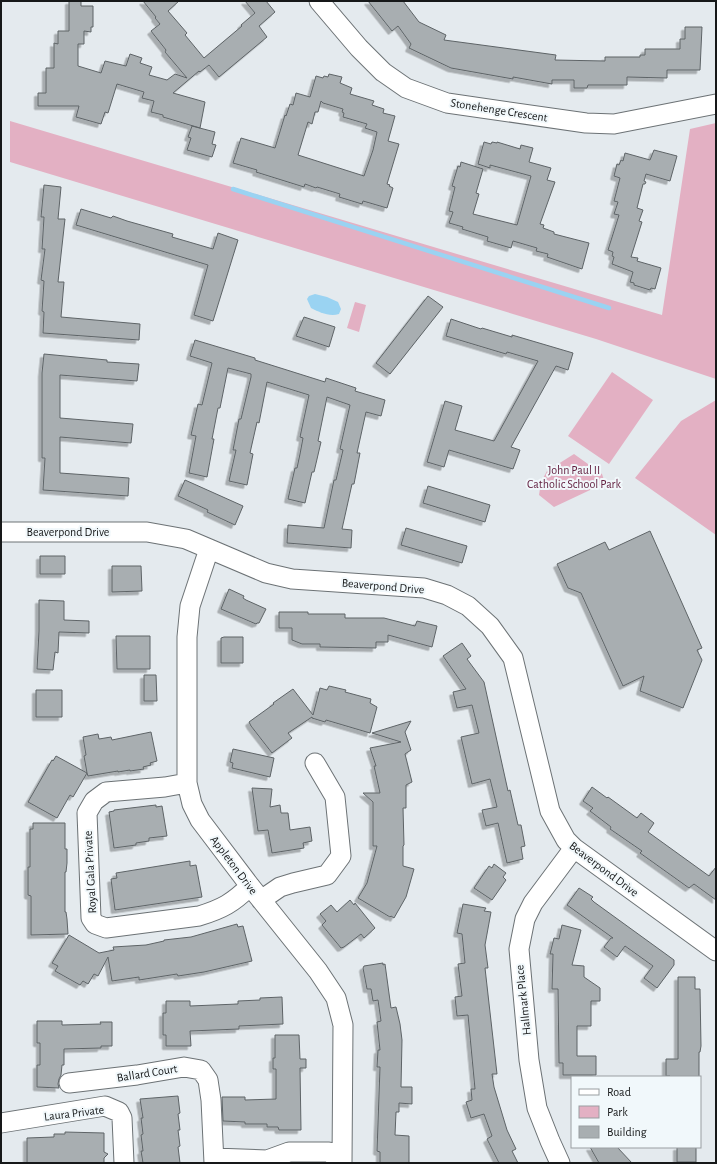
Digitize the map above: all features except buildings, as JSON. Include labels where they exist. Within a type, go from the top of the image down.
[{"type":"street","name":"Stonehenge Crescent","points":[[319,1],[359,48],[383,72],[406,88],[447,103],[586,124],[614,124],[716,104]]},
{"type":"street","name":"Beaverpond Drive","points":[[1,532],[147,532],[186,539],[266,573],[292,579],[424,588],[447,595],[468,606],[490,626],[513,658],[550,810],[566,840],[574,848],[716,951]]},
{"type":"street","name":"Appleton Drive","points":[[209,549],[190,606],[187,638],[187,783],[192,804],[200,820],[255,893],[318,971],[336,998],[343,1025],[341,1163]]},
{"type":"street","points":[[255,893],[328,875],[341,856],[336,797],[315,763]]},
{"type":"street","name":"Royal Gala Private","points":[[187,783],[165,787],[106,792],[94,801],[87,813],[91,918],[95,924],[106,928],[199,916],[213,912],[234,901],[255,893]]},
{"type":"street","name":"Hallmark Place","points":[[560,1163],[537,1108],[529,1060],[519,949],[525,919],[533,903],[574,848]]},
{"type":"street","name":"Ballard Court","points":[[69,1083],[137,1075],[184,1067],[201,1070],[208,1080],[214,1160]]},
{"type":"street","name":"Laura Private","points":[[1,1124],[105,1106],[119,1112],[122,1118],[124,1163]]},
{"type":"street","points":[[214,1160],[272,1162],[289,1152],[329,1152],[341,1163]]},
{"type":"green space","points":[[10,121],[662,315],[690,129],[716,123],[716,379],[596,339],[10,162]]},
{"type":"green space","points":[[355,302],[366,305],[359,332],[347,328]]},
{"type":"green space","points":[[612,372],[653,400],[609,464],[568,436]]},
{"type":"green space","points":[[716,400],[716,535],[635,478],[681,421]]},
{"type":"green space","name":"John Paul II Catholic School Park","points":[[574,454],[602,474],[605,483],[554,507],[539,495],[541,482],[547,471]]},
{"type":"water","points":[[315,294],[338,302],[341,309],[339,314],[328,314],[311,308],[307,299],[309,296]]},
{"type":"waterway","points":[[233,189],[609,308]]}]
